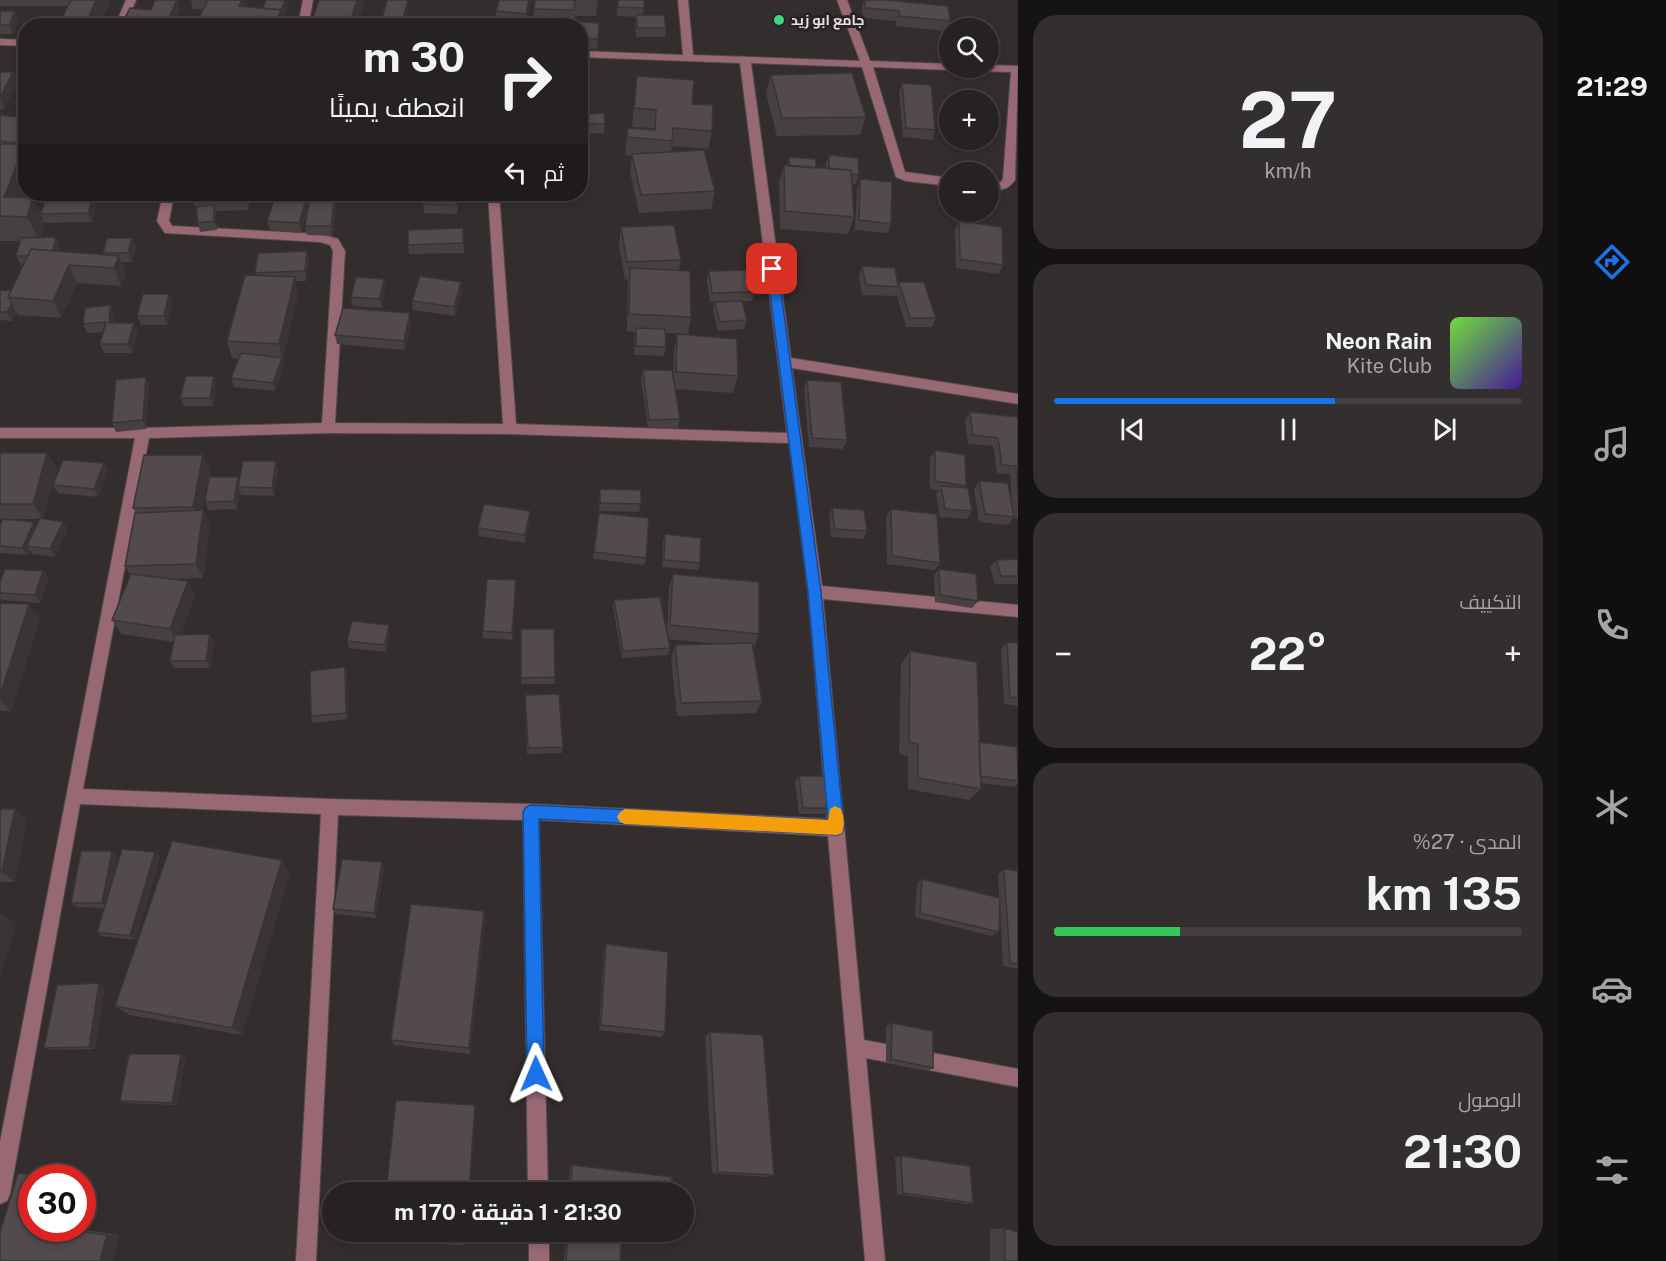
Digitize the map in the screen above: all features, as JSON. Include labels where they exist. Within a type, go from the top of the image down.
[{"type":"street","points":[[123,18],[131,0]]},
{"type":"street","points":[[305,18],[308,0]]},
{"type":"street","points":[[683,0],[688,57]]},
{"type":"street","points":[[842,0],[866,63],[900,174],[906,177],[939,181]]},
{"type":"street","points":[[0,42],[18,43]]},
{"type":"street","points":[[588,54],[939,66]]},
{"type":"street","points":[[745,60],[815,592],[875,1261]]},
{"type":"street","points":[[999,69],[1017,69],[1010,180],[1004,186],[999,186]]},
{"type":"street","points":[[167,201],[163,221],[169,230],[320,238],[334,242],[339,251],[328,428]]},
{"type":"street","points":[[494,201],[510,429]]},
{"type":"street","points":[[784,362],[1018,399]]},
{"type":"street","points":[[0,433],[143,433],[328,428],[510,429],[796,438]]},
{"type":"street","points":[[0,1194],[143,433]]},
{"type":"street","points":[[815,592],[1018,611]]},
{"type":"street","points":[[73,796],[330,807],[531,812],[837,828]]},
{"type":"street","points":[[306,1261],[330,807]]},
{"type":"street","points":[[531,812],[538,1182]]},
{"type":"street","points":[[855,1047],[1018,1078]]},
{"type":"street","points":[[539,1242],[539,1261]]},
{"type":"building","points":[[71,0],[96,0],[88,18],[62,18]]},
{"type":"building","points":[[155,0],[177,0],[169,18],[125,18],[130,8],[151,10]]},
{"type":"building","points":[[208,0],[242,0],[239,6],[281,10],[278,18],[199,18]]},
{"type":"building","points":[[266,0],[285,0],[281,11],[263,8]]},
{"type":"building","points":[[319,0],[357,0],[351,18],[313,18]]},
{"type":"building","points":[[387,0],[408,0],[403,18],[382,18]]},
{"type":"building","points":[[499,0],[529,0],[526,14],[496,11]]},
{"type":"building","points":[[535,0],[575,0],[574,10],[534,9]]},
{"type":"building","points":[[618,0],[644,0],[644,8],[618,7]]},
{"type":"building","points":[[865,0],[948,6],[950,18],[939,18],[939,20],[899,16],[899,11],[865,8]]},
{"type":"building","points":[[0,11],[15,11],[9,25],[0,25]]},
{"type":"building","points":[[636,15],[664,15],[666,28],[637,28]]},
{"type":"building","points":[[588,22],[599,23],[598,39],[588,38]]},
{"type":"building","points":[[0,72],[13,72],[0,98]]},
{"type":"building","points":[[852,73],[866,117],[782,118],[771,75]]},
{"type":"building","points":[[637,76],[694,80],[692,104],[713,105],[712,131],[673,128],[672,141],[627,137],[628,128],[655,130],[656,110],[634,108]]},
{"type":"building","points":[[902,83],[931,85],[935,130],[906,128]]},
{"type":"building","points":[[604,113],[605,124],[588,124],[588,114]]},
{"type":"building","points":[[0,115],[18,117],[18,143],[0,141]]},
{"type":"building","points":[[0,144],[18,144],[18,162],[4,197],[18,197],[18,201],[32,201],[27,217],[0,216]]},
{"type":"building","points":[[704,150],[715,191],[641,195],[632,154]]},
{"type":"building","points":[[829,155],[858,158],[859,175],[851,174],[851,170],[829,169]]},
{"type":"building","points":[[789,157],[816,159],[816,168],[789,166]]},
{"type":"building","points":[[784,165],[851,170],[854,217],[785,211]]},
{"type":"building","points":[[860,179],[892,182],[891,224],[859,220]]},
{"type":"building","points":[[45,201],[92,201],[88,213],[41,214]]},
{"type":"building","points":[[274,201],[306,201],[299,223],[267,221]]},
{"type":"building","points":[[309,201],[334,201],[331,226],[305,226]]},
{"type":"building","points":[[424,201],[457,201],[457,205],[423,204]]},
{"type":"building","points":[[214,205],[214,221],[198,223],[196,207]]},
{"type":"building","points":[[959,222],[1002,227],[1003,265],[960,259]]},
{"type":"building","points":[[674,225],[681,260],[627,262],[621,227]]},
{"type":"building","points":[[463,228],[463,243],[408,245],[408,230]]},
{"type":"building","points":[[56,237],[53,251],[31,249],[28,256],[16,256],[21,238]]},
{"type":"building","points":[[107,238],[132,238],[128,253],[103,253]]},
{"type":"building","points":[[31,249],[119,256],[114,268],[69,265],[53,301],[8,297]]},
{"type":"building","points":[[307,251],[305,271],[255,273],[258,253]]},
{"type":"building","points":[[862,266],[895,268],[898,287],[866,285]]},
{"type":"building","points":[[630,268],[690,271],[691,317],[629,314]]},
{"type":"building","points":[[751,270],[755,292],[712,293],[709,271]]},
{"type":"building","points":[[245,275],[295,277],[279,344],[227,341]]},
{"type":"building","points":[[420,276],[461,282],[454,307],[412,301]]},
{"type":"building","points":[[356,277],[384,279],[380,299],[351,297]]},
{"type":"building","points":[[899,282],[924,282],[936,318],[910,318]]},
{"type":"building","points":[[0,290],[11,291],[8,297],[12,303],[7,312],[0,312]]},
{"type":"building","points":[[143,294],[169,294],[164,316],[137,316]]},
{"type":"building","points":[[742,301],[747,320],[720,322],[715,302]]},
{"type":"building","points":[[110,305],[109,323],[134,323],[128,344],[100,344],[106,322],[83,324],[85,308]]},
{"type":"building","points":[[343,308],[410,313],[404,341],[335,335]]},
{"type":"building","points":[[636,328],[665,329],[666,347],[636,346]]},
{"type":"building","points":[[677,334],[737,339],[738,376],[676,372]]},
{"type":"building","points":[[241,353],[282,358],[273,383],[231,378]]},
{"type":"building","points":[[643,370],[672,370],[680,419],[649,420]]},
{"type":"building","points":[[186,376],[214,376],[210,398],[180,398]]},
{"type":"building","points":[[146,377],[143,420],[112,423],[116,380]]},
{"type":"building","points":[[807,380],[841,382],[847,440],[812,438]]},
{"type":"building","points":[[970,412],[1018,417],[1018,499],[1016,466],[1002,465],[998,438],[973,435]]},
{"type":"building","points":[[935,450],[965,455],[966,486],[935,481]]},
{"type":"building","points":[[0,453],[47,453],[33,504],[0,504]]},
{"type":"building","points":[[144,455],[203,455],[193,507],[133,508]]},
{"type":"building","points":[[63,460],[104,463],[94,489],[53,485]]},
{"type":"building","points":[[243,461],[276,461],[272,488],[238,487]]},
{"type":"building","points":[[209,477],[238,477],[234,501],[205,502]]},
{"type":"building","points":[[979,481],[1008,483],[1014,517],[985,514]]},
{"type":"building","points":[[941,486],[968,488],[972,511],[945,509]]},
{"type":"building","points":[[600,489],[641,490],[641,504],[600,503]]},
{"type":"building","points":[[484,504],[530,511],[525,535],[478,528]]},
{"type":"building","points":[[832,508],[864,510],[867,531],[835,529]]},
{"type":"building","points":[[891,509],[937,514],[940,563],[892,556]]},
{"type":"building","points":[[203,510],[196,564],[125,566],[135,513]]},
{"type":"building","points":[[599,513],[649,518],[646,558],[594,552]]},
{"type":"building","points":[[40,518],[63,522],[50,549],[27,546]]},
{"type":"building","points":[[3,519],[34,522],[22,548],[0,546],[0,525]]},
{"type":"building","points":[[665,534],[701,538],[700,563],[664,560]]},
{"type":"building","points":[[1018,559],[1018,576],[1001,576],[996,560]]},
{"type":"building","points":[[5,569],[43,571],[35,595],[0,593],[0,582]]},
{"type":"building","points":[[939,569],[976,574],[978,601],[940,595]]},
{"type":"building","points":[[131,574],[188,581],[170,629],[112,620]]},
{"type":"building","points":[[673,574],[759,582],[759,634],[670,625]]},
{"type":"building","points":[[487,579],[516,580],[512,633],[483,631]]},
{"type":"building","points":[[660,597],[670,648],[623,651],[614,600]]},
{"type":"building","points":[[0,603],[29,604],[0,696]]},
{"type":"building","points":[[352,621],[389,625],[385,645],[347,641]]},
{"type":"building","points":[[521,629],[554,629],[555,677],[521,678]]},
{"type":"building","points":[[210,634],[206,661],[170,661],[175,635]]},
{"type":"building","points":[[1007,642],[1018,643],[1018,698],[1010,697]]},
{"type":"building","points":[[752,643],[762,701],[681,703],[675,645]]},
{"type":"building","points":[[910,651],[977,662],[981,789],[918,778],[918,744],[909,742]]},
{"type":"building","points":[[345,667],[346,713],[311,716],[310,671]]},
{"type":"building","points":[[559,694],[563,747],[528,748],[525,695]]},
{"type":"building","points":[[979,742],[1017,747],[1018,781],[980,776]]},
{"type":"building","points":[[799,776],[826,776],[831,808],[803,808]]},
{"type":"building","points":[[0,809],[15,809],[2,872],[0,872]]},
{"type":"building","points":[[172,841],[282,860],[232,1028],[115,1006]]},
{"type":"building","points":[[122,849],[155,852],[130,936],[97,932]]},
{"type":"building","points":[[81,851],[112,851],[102,903],[71,903]]},
{"type":"building","points":[[342,859],[382,862],[374,913],[333,909]]},
{"type":"building","points":[[1004,869],[1018,871],[1018,964],[1010,963]]},
{"type":"building","points":[[922,879],[1000,898],[999,932],[920,913]]},
{"type":"building","points":[[411,904],[484,911],[469,1048],[391,1040]]},
{"type":"building","points":[[606,944],[668,952],[665,1032],[601,1025]]},
{"type":"building","points":[[99,983],[89,1047],[44,1048],[57,985]]},
{"type":"building","points":[[892,1023],[933,1031],[933,1068],[891,1059]]},
{"type":"building","points":[[710,1032],[763,1035],[774,1175],[718,1172]]},
{"type":"building","points":[[129,1054],[181,1054],[172,1103],[120,1101]]},
{"type":"building","points":[[396,1100],[475,1105],[470,1182],[387,1182]]},
{"type":"building","points":[[901,1156],[970,1166],[973,1203],[903,1193]]},
{"type":"building","points":[[572,1165],[672,1177],[672,1182],[571,1182]]},
{"type":"building","points":[[18,1173],[18,1242],[96,1242],[96,1233],[107,1235],[100,1261],[0,1261],[0,1232]]},
{"type":"building","points":[[1005,1228],[1018,1232],[1018,1261],[1005,1261]]},
{"type":"building","points":[[398,1242],[465,1242],[465,1246]]},
{"type":"building","points":[[567,1242],[621,1242],[620,1261],[566,1261]]},
{"type":"slow traffic","points":[[625,817],[837,828],[835,814]]},
{"type":"place","name":"جامع ابو زيد","points":[[779,20]]},
{"type":"route","points":[[536,1074],[531,812],[837,828],[815,592],[772,269]]}]
